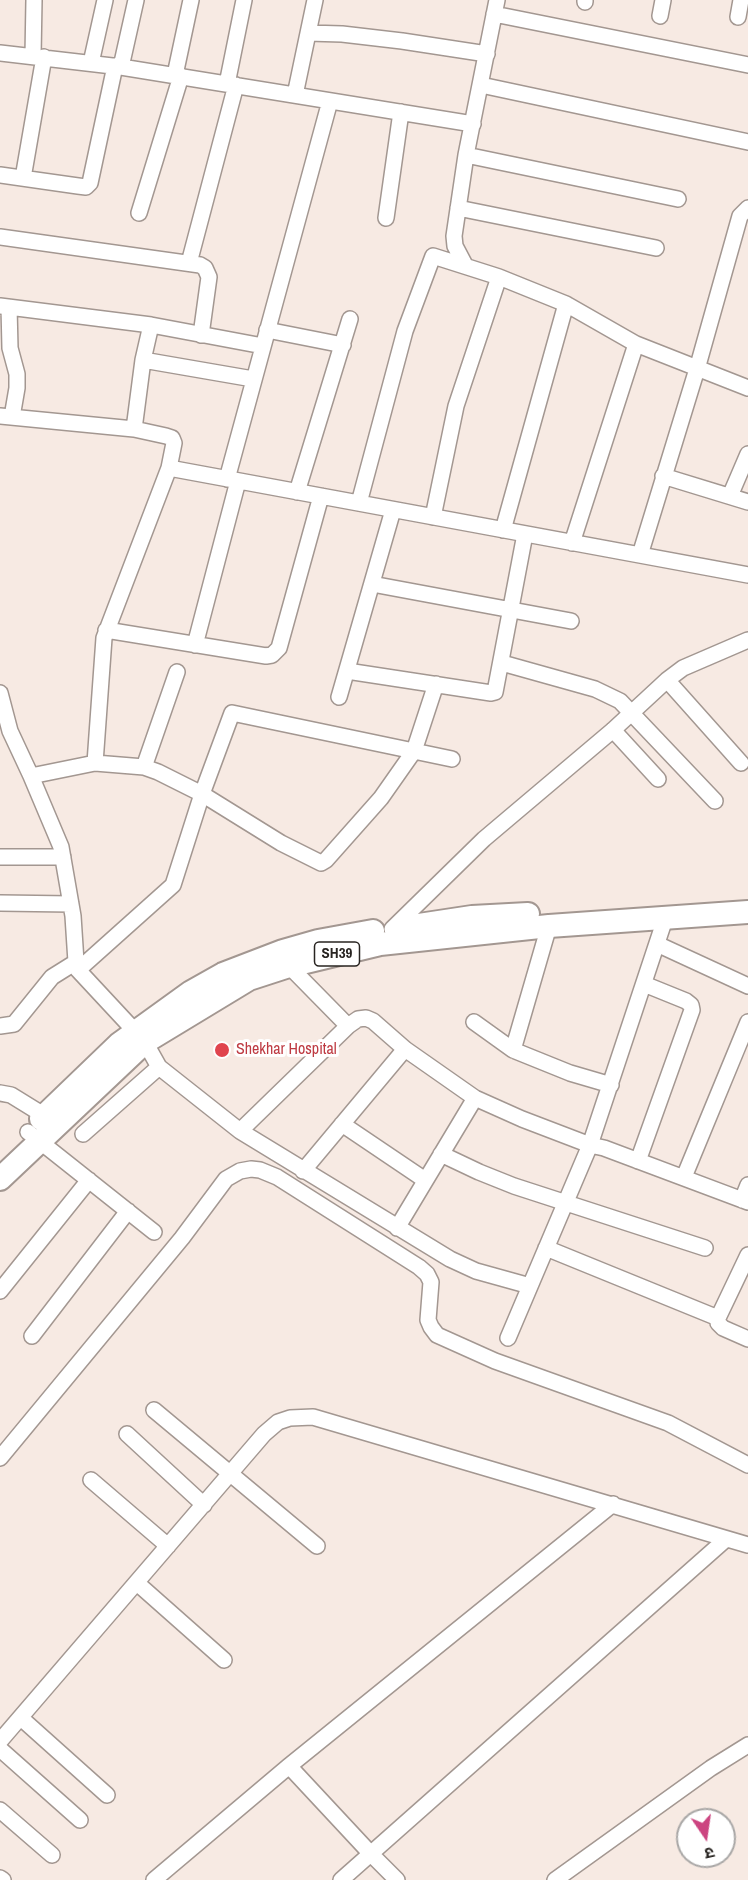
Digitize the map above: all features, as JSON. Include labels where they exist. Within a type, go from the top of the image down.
[{"type":"main road","name":"SH39","points":[[0,1179],[34,1137],[191,992],[223,974],[283,951],[318,941],[472,917],[748,898]]},
{"type":"main road","name":"SH39","points":[[0,1160],[34,1137],[45,1116],[119,1044],[140,1037],[249,979],[289,966],[381,945],[549,926],[748,912]]},
{"type":"street","points":[[23,178],[39,57],[34,0]]},
{"type":"street","points":[[91,63],[105,0]]},
{"type":"street","points":[[0,175],[86,187],[90,183],[136,0]]},
{"type":"street","points":[[139,213],[178,76],[190,0]]},
{"type":"street","points":[[189,263],[231,85],[244,0]]},
{"type":"street","points":[[295,95],[315,0]]},
{"type":"street","points":[[660,16],[663,0]]},
{"type":"street","points":[[738,17],[741,0]]},
{"type":"street","points":[[465,265],[454,241],[466,155],[496,7],[748,65]]},
{"type":"street","points":[[308,33],[402,40],[487,54]]},
{"type":"street","points":[[0,53],[118,66],[473,124]]},
{"type":"street","points":[[481,85],[748,142]]},
{"type":"street","points":[[195,645],[254,379],[330,101]]},
{"type":"street","points":[[386,218],[401,112]]},
{"type":"street","points":[[466,155],[678,199]]},
{"type":"street","points":[[458,208],[656,248]]},
{"type":"street","points":[[640,555],[697,369],[740,216],[748,208]]},
{"type":"street","points":[[0,237],[189,263],[205,268],[209,277],[201,335]]},
{"type":"street","points":[[359,503],[405,331],[430,259],[437,256],[499,277],[566,304],[636,344],[748,388]]},
{"type":"street","points":[[433,517],[456,406],[499,277]]},
{"type":"street","points":[[503,530],[566,304]]},
{"type":"street","points":[[95,763],[104,638],[169,468],[174,443],[172,438],[134,429],[6,417],[17,388],[17,374],[10,348],[4,306],[151,326],[263,346]]},
{"type":"street","points":[[297,492],[350,319]]},
{"type":"street","points":[[134,429],[143,360],[151,326]]},
{"type":"street","points":[[267,330],[342,345]]},
{"type":"street","points":[[572,543],[636,344]]},
{"type":"street","points":[[143,360],[254,379]]},
{"type":"street","points":[[730,496],[748,454]]},
{"type":"street","points":[[169,468],[748,575]]},
{"type":"street","points":[[663,476],[748,502]]},
{"type":"street","points":[[106,630],[266,656],[276,652],[321,496]]},
{"type":"street","points":[[339,696],[393,510]]},
{"type":"street","points":[[347,671],[495,692],[525,534]]},
{"type":"street","points":[[372,584],[512,608],[571,621]]},
{"type":"street","points":[[392,929],[484,839],[613,730],[666,680],[683,668],[748,640]]},
{"type":"street","points":[[502,663],[608,694],[620,701],[715,801]]},
{"type":"street","points":[[144,767],[177,672]]},
{"type":"street","points":[[666,680],[741,763]]},
{"type":"street","points":[[31,776],[95,763],[144,767],[202,794],[282,843],[321,863],[381,798],[414,750],[436,684]]},
{"type":"street","points":[[0,693],[5,731],[31,776],[56,833],[63,857],[71,904],[77,966],[140,1037],[159,1067],[240,1131],[397,1228],[467,1267],[530,1286]]},
{"type":"street","points":[[0,1026],[14,1024],[52,976],[77,966],[173,885],[230,715],[235,712],[452,759]]},
{"type":"street","points":[[613,730],[658,779]]},
{"type":"street","points":[[0,857],[63,857]]},
{"type":"street","points":[[0,903],[71,904]]},
{"type":"street","points":[[508,1338],[590,1145],[665,919]]},
{"type":"street","points":[[513,1050],[549,926]]},
{"type":"street","points":[[657,944],[748,986]]},
{"type":"street","points":[[289,966],[348,1026]]},
{"type":"street","points":[[638,1161],[692,1010],[691,1005],[686,1001],[644,984]]},
{"type":"street","points":[[240,1131],[348,1026],[358,1019],[366,1018],[374,1022],[405,1049],[475,1098],[522,1119],[745,1201],[748,1185]]},
{"type":"street","points":[[474,1022],[513,1050],[570,1073],[611,1085]]},
{"type":"street","points":[[684,1177],[748,1022]]},
{"type":"street","points":[[303,1171],[405,1049]]},
{"type":"street","points":[[83,1134],[159,1067]]},
{"type":"street","points":[[0,1093],[11,1095],[45,1116]]},
{"type":"street","points":[[397,1228],[475,1098]]},
{"type":"street","points":[[342,1124],[425,1180]]},
{"type":"street","points":[[34,1137],[154,1232]]},
{"type":"street","points":[[441,1154],[514,1186],[705,1248]]},
{"type":"street","points":[[0,1458],[182,1238],[226,1179],[240,1171],[250,1169],[277,1177],[419,1266],[431,1282],[428,1320],[430,1327],[437,1335],[495,1361],[668,1423],[748,1465]]},
{"type":"street","points":[[0,1291],[89,1180]]},
{"type":"street","points":[[32,1336],[128,1211]]},
{"type":"street","points":[[546,1248],[718,1318]]},
{"type":"street","points":[[748,1255],[718,1318],[718,1323],[723,1328],[748,1339]]},
{"type":"street","points":[[154,1410],[317,1546]]},
{"type":"street","points":[[0,1741],[264,1434],[278,1422],[290,1418],[313,1417],[748,1545]]},
{"type":"street","points":[[127,1434],[204,1505]]},
{"type":"street","points":[[91,1480],[168,1546]]},
{"type":"street","points":[[154,1880],[288,1766],[612,1504]]},
{"type":"street","points":[[341,1880],[725,1540]]},
{"type":"street","points":[[137,1583],[224,1660]]},
{"type":"street","points":[[21,1718],[107,1795]]},
{"type":"street","points":[[555,1880],[711,1768],[748,1745]]},
{"type":"street","points":[[0,1749],[81,1820]]},
{"type":"street","points":[[288,1766],[398,1880]]},
{"type":"street","points":[[0,1810],[52,1855]]},
{"type":"place","name":"Shekhar Hospital","points":[[222,1050]]}]
